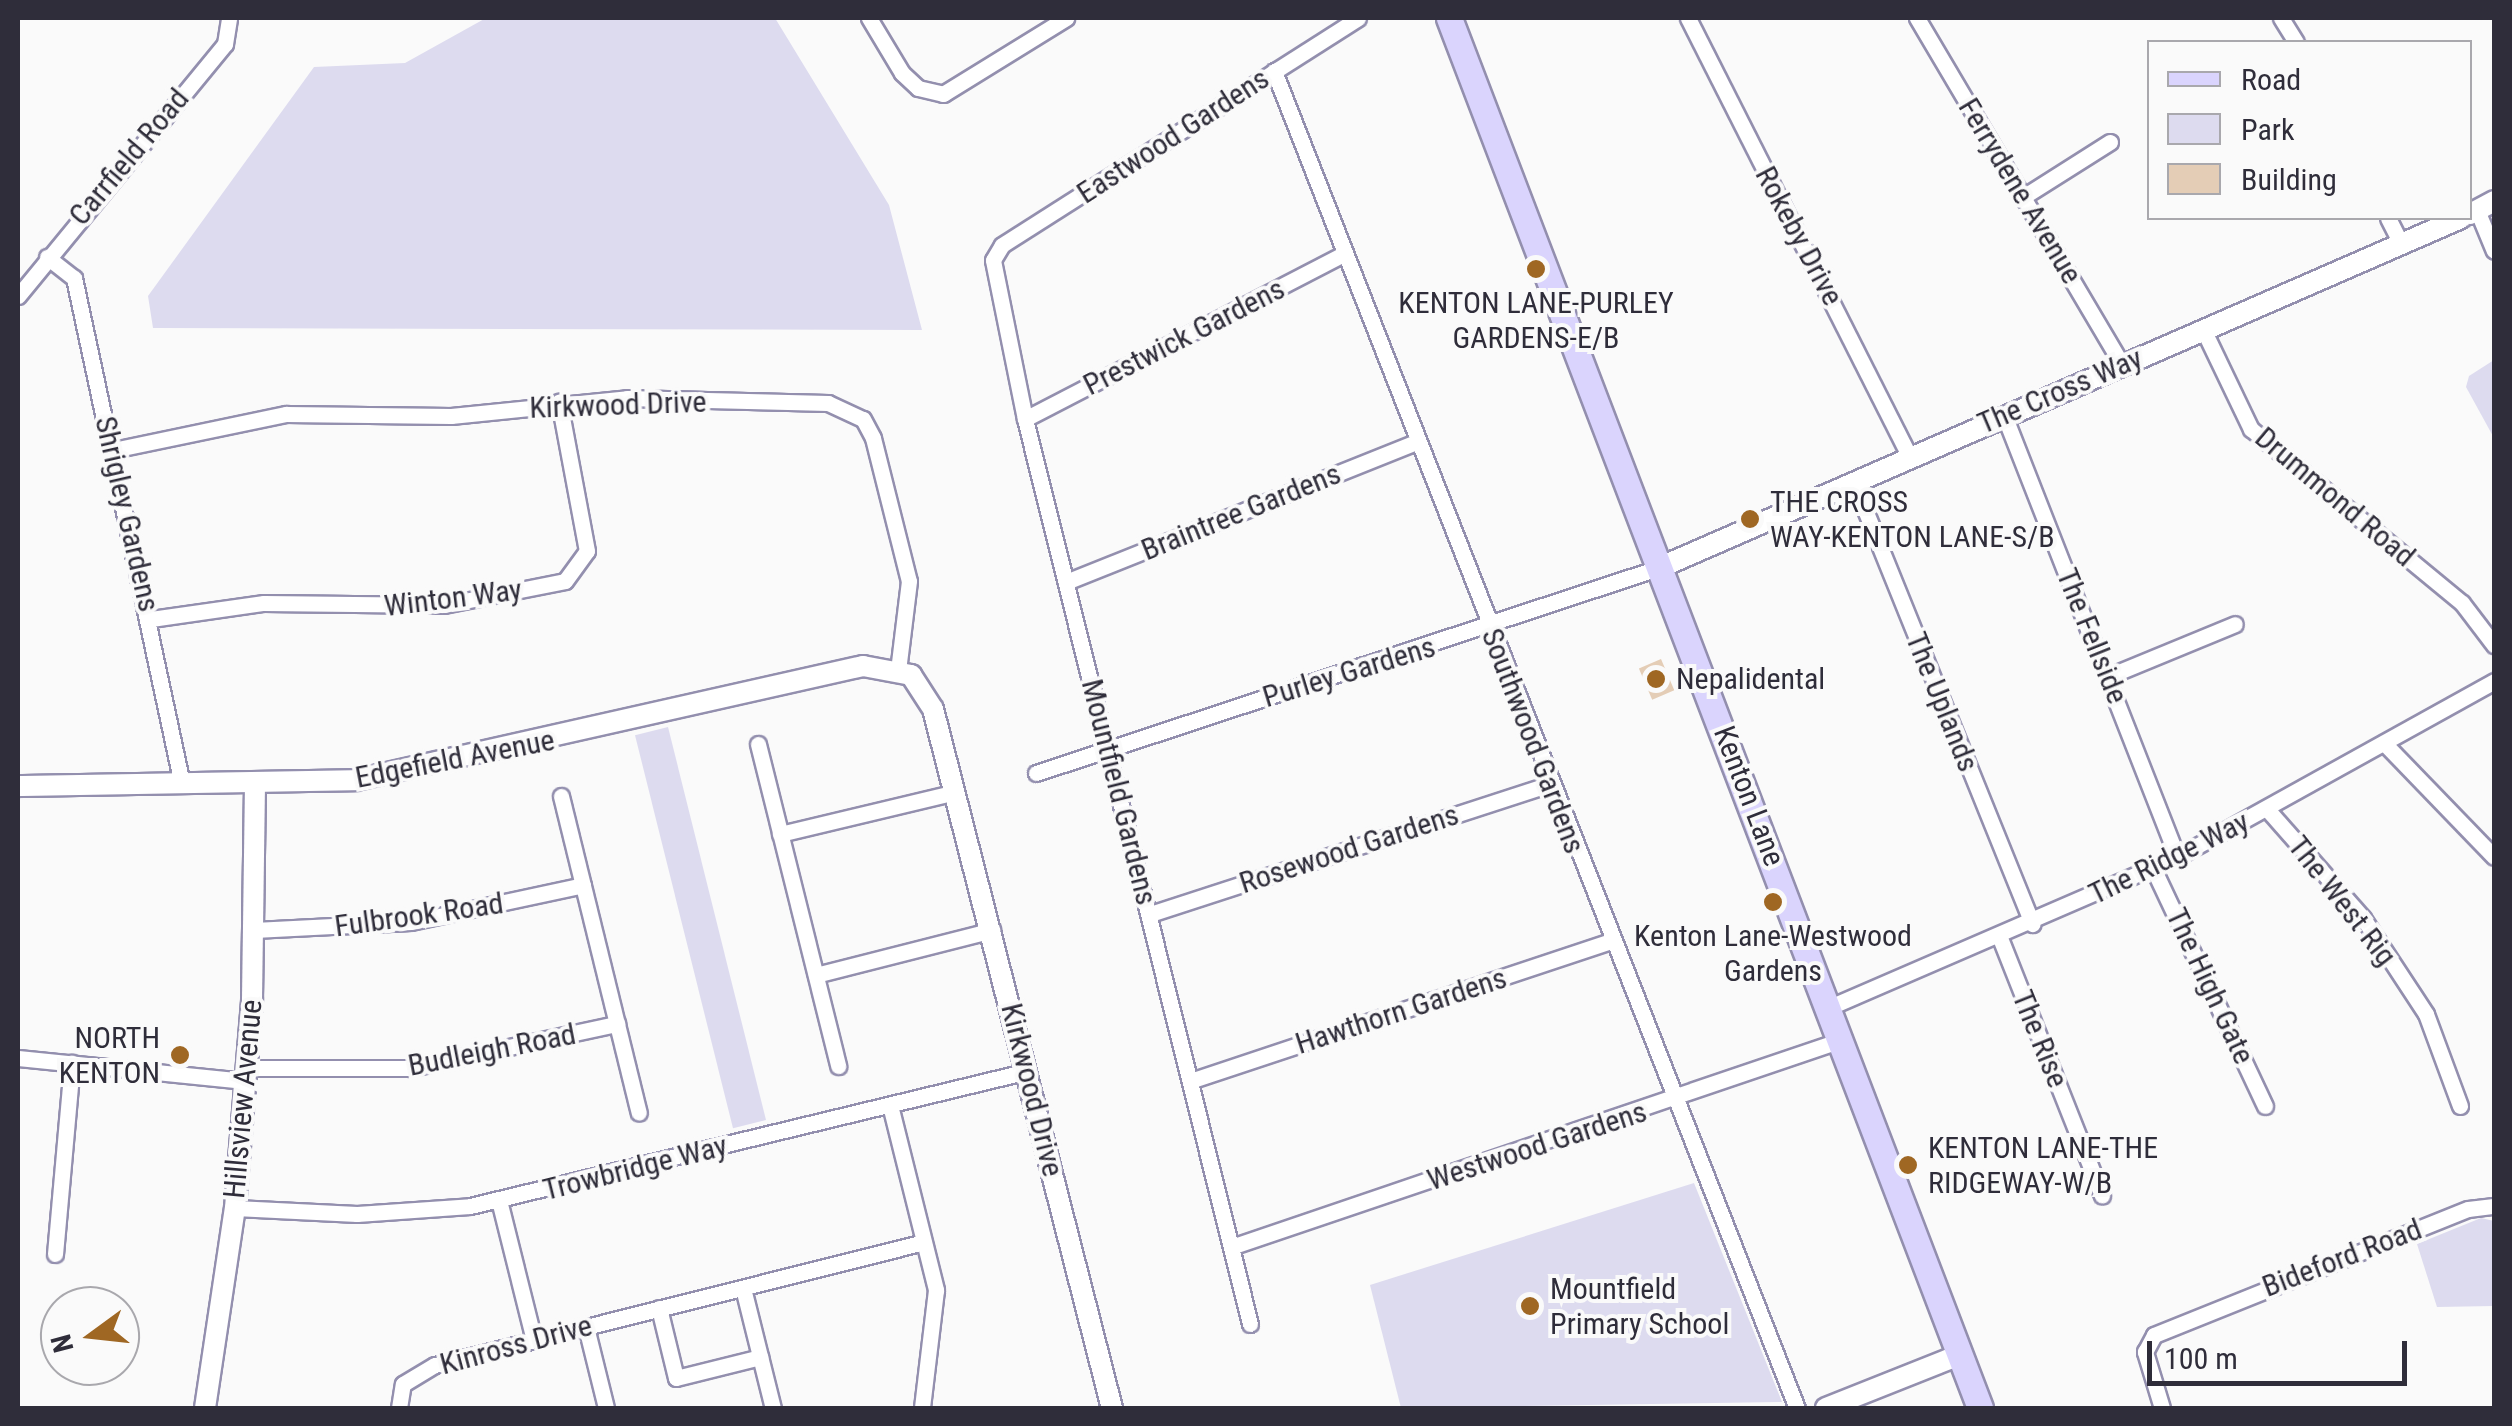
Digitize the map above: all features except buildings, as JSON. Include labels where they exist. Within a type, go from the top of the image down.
[{"type":"main road","name":"Kenton Lane","points":[[1449,18],[1980,1408]]},
{"type":"street","name":"Carrfield Road","points":[[18,296],[225,44],[229,18]]},
{"type":"street","points":[[869,18],[902,72],[918,88],[942,94],[1066,18]]},
{"type":"street","name":"Eastwood Gardens","points":[[993,260],[1002,245],[1358,18]]},
{"type":"street","name":"Rokeby Drive","points":[[1688,18],[1910,456]]},
{"type":"street","name":"Ferrydene Avenue","points":[[1917,18],[2122,364]]},
{"type":"street","name":"Southwood Gardens","points":[[1274,71],[1673,1101],[1797,1408]]},
{"type":"street","points":[[2023,197],[2110,142]]},
{"type":"street","points":[[2475,211],[2494,252]]},
{"type":"street","points":[[2389,220],[2401,244]]},
{"type":"street","name":"The Cross Way","points":[[1661,567],[2455,220]]},
{"type":"street","name":"Prestwick Gardens","points":[[1025,419],[1343,254]]},
{"type":"street","name":"Shrigley Gardens","points":[[47,257],[74,278],[151,618],[182,784]]},
{"type":"street","name":"Mountfield Gardens","points":[[993,260],[1025,419],[1250,1324]]},
{"type":"street","name":"Drummond Road","points":[[2203,329],[2252,428],[2462,603],[2494,645]]},
{"type":"street","name":"Kirkwood Drive","points":[[113,450],[286,414],[451,416],[559,402],[828,403],[862,419],[909,581],[892,668],[926,690],[992,930],[1112,1408]]},
{"type":"street","name":"Winton Way","points":[[151,618],[264,603],[444,605],[564,581],[587,551],[559,402]]},
{"type":"street","name":"The Fellside","points":[[2004,415],[2177,857]]},
{"type":"street","name":"Braintree Gardens","points":[[1066,582],[1416,442]]},
{"type":"street","name":"The Uplands","points":[[1853,480],[2032,924]]},
{"type":"street","name":"Purley Gardens","points":[[1036,773],[1489,628],[1661,567]]},
{"type":"street","points":[[2109,676],[2235,624]]},
{"type":"street","name":"Edgefield Avenue","points":[[18,786],[182,784],[255,788],[464,762],[892,668]]},
{"type":"street","name":"The Ridge Way","points":[[1830,1007],[2000,938],[2177,857],[2494,681]]},
{"type":"street","points":[[2384,743],[2494,858]]},
{"type":"street","points":[[758,744],[838,1066]]},
{"type":"street","name":"Rosewood Gardens","points":[[1150,914],[1549,784]]},
{"type":"street","name":"Hillsview Avenue","points":[[205,1408],[235,1208],[246,1075],[254,930],[255,788]]},
{"type":"street","points":[[780,834],[956,792]]},
{"type":"street","points":[[561,796],[639,1112]]},
{"type":"street","name":"The West Rig","points":[[2267,809],[2374,934],[2426,1014],[2460,1106]]},
{"type":"street","name":"The High Gate","points":[[2154,868],[2264,1106]]},
{"type":"street","name":"Fulbrook Road","points":[[254,930],[411,922],[583,885]]},
{"type":"street","points":[[816,975],[992,930]]},
{"type":"street","name":"The Rise","points":[[2000,938],[2102,1196]]},
{"type":"street","name":"Hawthorn Gardens","points":[[1190,1081],[1611,941]]},
{"type":"street","name":"Budleigh Road","points":[[18,1058],[246,1075],[410,1068],[617,1024]]},
{"type":"street","name":"Westwood Gardens","points":[[1231,1247],[1673,1101],[1841,1040]]},
{"type":"street","points":[[55,1254],[72,1063]]},
{"type":"street","name":"Trowbridge Way","points":[[235,1208],[357,1214],[499,1200],[1028,1071]]},
{"type":"street","points":[[890,1105],[924,1242],[936,1311],[922,1408]]},
{"type":"street","points":[[499,1200],[534,1340]]},
{"type":"street","name":"Bideford Road","points":[[2162,1408],[2145,1352],[2154,1335],[2468,1210],[2494,1206]]},
{"type":"street","name":"Kinross Drive","points":[[399,1408],[403,1384],[415,1372],[924,1242]]},
{"type":"street","points":[[743,1288],[774,1408]]},
{"type":"street","points":[[660,1308],[676,1378],[760,1357]]},
{"type":"street","points":[[586,1326],[606,1408]]},
{"type":"street","points":[[1826,1408],[1959,1355]]},
{"type":"green space","points":[[486,18],[775,18],[889,205],[922,330],[153,328],[148,296],[314,67],[405,63]]},
{"type":"green space","points":[[2494,360],[2494,438],[2466,387],[2469,376]]},
{"type":"green space","points":[[668,727],[766,1120],[733,1128],[635,735]]},
{"type":"green space","name":"Mountfield Primary School","points":[[1694,1183],[1782,1402],[1401,1408],[1370,1285]]},
{"type":"green space","points":[[2481,1218],[2494,1221],[2494,1306],[2437,1307],[2417,1244]]},
{"type":"place","name":"KENTON LANE-PURLEY GARDENS-E/B","points":[[1536,269]]},
{"type":"place","name":"THE CROSS WAY-KENTON LANE-S/B","points":[[1750,519]]},
{"type":"place","name":"Nepalidental","points":[[1656,679]]},
{"type":"place","name":"Kenton Lane-Westwood Gardens","points":[[1773,902]]},
{"type":"place","name":"NORTH KENTON","points":[[180,1055]]},
{"type":"place","name":"KENTON LANE-THE RIDGEWAY-W/B","points":[[1908,1165]]},
{"type":"place","name":"Mountfield Primary School","points":[[1530,1306]]}]
